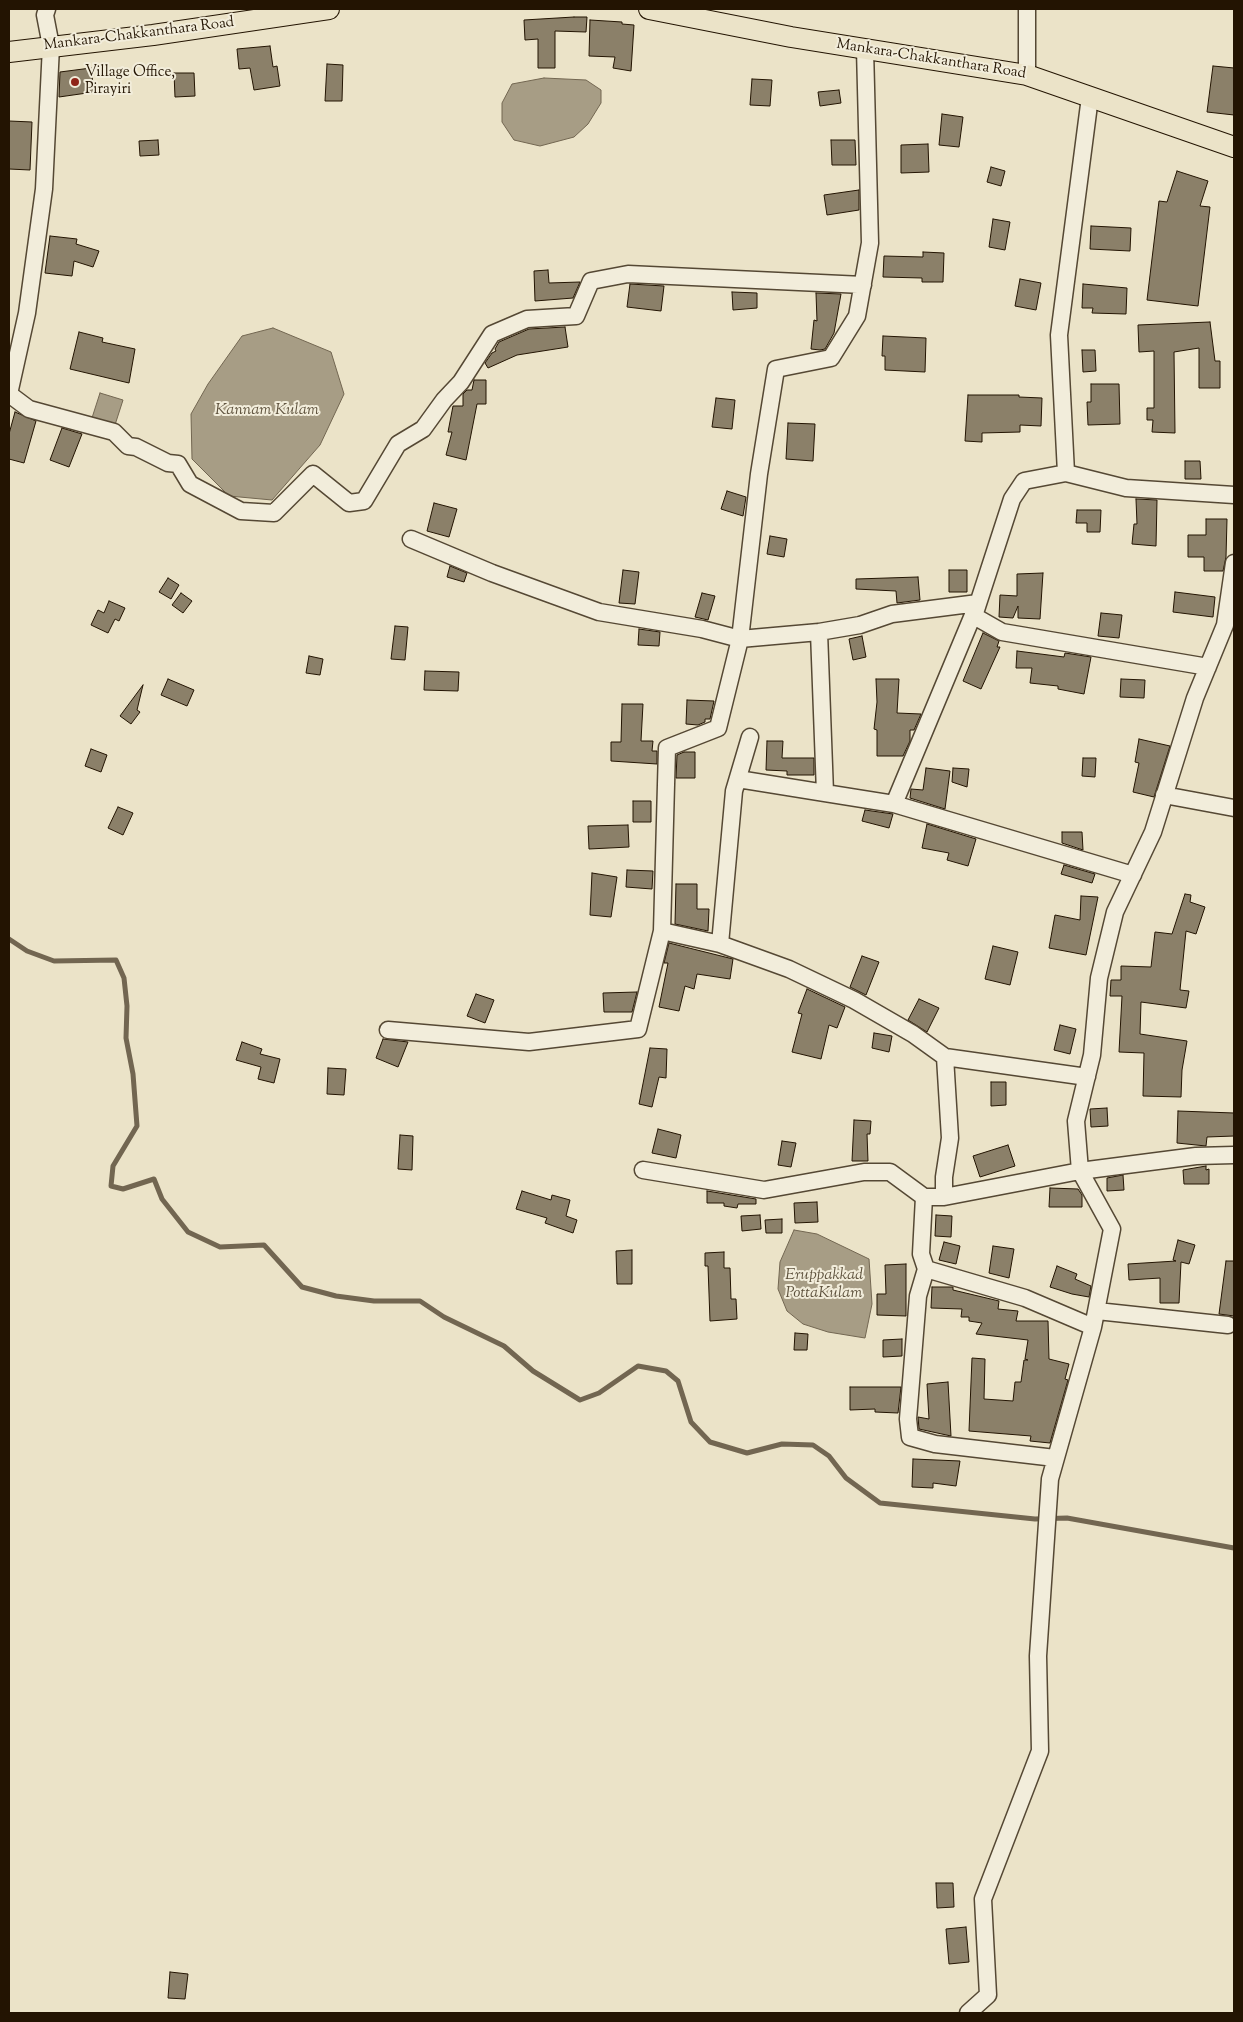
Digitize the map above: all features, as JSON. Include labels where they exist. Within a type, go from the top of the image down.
[{"type":"main road","name":"Mankara-Chakkanthara Road","points":[[9,52],[173,32],[329,9]]},
{"type":"main road","name":"Mankara-Chakkanthara Road","points":[[649,9],[708,14],[865,48],[1027,75],[1234,147]]},
{"type":"street","points":[[47,9],[45,15],[52,46],[44,190],[27,313],[9,394],[29,409],[114,432],[128,446],[136,447],[168,463],[178,464],[190,484],[241,512],[274,512],[313,474],[349,503],[364,501],[398,444],[423,429],[444,400],[461,382],[492,334],[527,319],[576,316],[591,280],[628,274],[863,285]]},
{"type":"street","points":[[1027,9],[1027,75]]},
{"type":"street","points":[[388,1030],[529,1042],[638,1028],[662,931],[667,748],[718,728],[740,639],[759,474],[776,369],[830,358],[857,316],[870,242],[865,48]]},
{"type":"street","points":[[1066,474],[1059,335],[1090,97]]},
{"type":"street","points":[[1208,667],[1002,632],[974,616],[1012,499],[1024,481],[1066,474],[1126,488],[1234,495]]},
{"type":"street","points":[[411,538],[492,573],[599,612],[702,629],[740,639],[819,632],[860,625],[892,614],[978,603]]},
{"type":"street","points":[[968,2013],[988,1995],[983,1899],[1040,1751],[1038,1656],[1050,1479],[1097,1311],[1112,1229],[1080,1171],[1076,1121],[1092,1055],[1099,978],[1115,912],[1153,832],[1195,698],[1226,625],[1234,563]]},
{"type":"street","points":[[894,804],[978,603]]},
{"type":"street","points":[[819,632],[825,793]]},
{"type":"street","points":[[720,944],[734,792],[750,737]]},
{"type":"street","points":[[738,779],[894,804],[1132,875]]},
{"type":"street","points":[[1164,796],[1234,808]]},
{"type":"street","points":[[662,931],[720,944],[789,968],[854,1000],[913,1034],[945,1058],[1087,1077]]},
{"type":"street","points":[[944,1197],[944,1177],[950,1138],[945,1058]]},
{"type":"street","points":[[643,1170],[764,1190],[864,1172],[890,1172],[924,1197],[944,1197],[1080,1171],[1196,1156],[1234,1155]]},
{"type":"street","points":[[924,1197],[921,1254],[926,1269],[918,1296],[908,1419],[910,1436],[935,1444],[1055,1458]]},
{"type":"street","points":[[926,1269],[1025,1298],[1092,1327]]},
{"type":"street","points":[[1097,1311],[1228,1325]]},
{"type":"water","points":[[544,78],[586,80],[601,90],[601,103],[588,124],[574,137],[540,146],[514,140],[502,122],[502,103],[512,84]]},
{"type":"water","name":"Kannam Kulam","points":[[273,328],[331,352],[344,394],[320,445],[272,500],[229,496],[192,459],[191,414],[208,384],[242,336]]},
{"type":"water","points":[[100,393],[123,400],[114,428],[91,421]]},
{"type":"water","name":"Eruppakkad PottaKulam","points":[[794,1230],[817,1234],[869,1259],[872,1304],[865,1338],[828,1332],[803,1324],[787,1311],[778,1289],[780,1262]]},
{"type":"building","points":[[587,17],[586,32],[555,31],[555,68],[538,68],[538,39],[525,40],[524,20]]},
{"type":"building","points":[[590,20],[622,22],[622,24],[634,25],[631,71],[613,68],[615,57],[589,56]]},
{"type":"building","points":[[270,46],[273,67],[277,66],[280,86],[254,90],[250,68],[239,69],[237,49]]},
{"type":"building","points":[[327,64],[343,65],[342,101],[325,101]]},
{"type":"building","points":[[1213,66],[1234,68],[1234,115],[1207,112]]},
{"type":"building","name":"Village Office, Pirayiri","points":[[91,68],[94,92],[59,97],[60,72]]},
{"type":"building","points":[[174,73],[194,73],[195,96],[175,97]]},
{"type":"building","points":[[752,79],[772,80],[770,106],[750,105]]},
{"type":"building","points":[[839,90],[841,103],[820,106],[818,92]]},
{"type":"building","points":[[942,114],[963,117],[959,147],[939,145]]},
{"type":"building","points":[[9,121],[32,122],[30,170],[9,169]]},
{"type":"building","points":[[158,140],[159,155],[140,156],[139,141]]},
{"type":"building","points":[[831,140],[855,140],[856,165],[832,165]]},
{"type":"building","points":[[928,144],[929,172],[901,173],[901,145]]},
{"type":"building","points":[[991,167],[1005,171],[1001,186],[987,182]]},
{"type":"building","points":[[1177,171],[1208,181],[1200,206],[1210,207],[1198,306],[1147,300],[1159,201],[1167,202]]},
{"type":"building","points":[[859,190],[859,210],[827,215],[824,195]]},
{"type":"building","points":[[993,219],[1010,222],[1005,250],[989,247]]},
{"type":"building","points":[[1091,226],[1131,228],[1130,251],[1090,249]]},
{"type":"building","points":[[50,236],[77,239],[76,244],[99,251],[93,267],[74,261],[72,276],[45,273]]},
{"type":"building","points":[[923,252],[944,253],[943,282],[922,282],[922,278],[883,277],[884,256],[923,257]]},
{"type":"building","points":[[548,270],[549,283],[580,282],[573,298],[535,301],[534,271]]},
{"type":"building","points":[[1020,279],[1041,283],[1036,310],[1015,306]]},
{"type":"building","points":[[630,284],[664,286],[661,311],[627,307]]},
{"type":"building","points":[[1083,284],[1127,288],[1126,314],[1092,313],[1093,308],[1082,308]]},
{"type":"building","points":[[732,292],[757,293],[757,308],[733,310]]},
{"type":"building","points":[[816,293],[841,294],[834,333],[825,349],[820,350],[811,349],[814,320],[817,321]]},
{"type":"building","points":[[1210,322],[1215,361],[1220,361],[1220,388],[1199,388],[1199,348],[1174,352],[1175,433],[1152,432],[1153,420],[1147,420],[1147,408],[1154,408],[1154,351],[1139,352],[1138,325]]},
{"type":"building","points":[[565,327],[568,347],[517,355],[488,368],[485,363],[492,353],[496,351],[495,349],[499,342],[529,329]]},
{"type":"building","points":[[79,332],[103,338],[102,342],[135,349],[129,383],[70,369]]},
{"type":"building","points":[[883,336],[926,338],[925,372],[885,370],[885,356],[882,356]]},
{"type":"building","points":[[1082,350],[1095,350],[1096,371],[1083,372]]},
{"type":"building","points":[[474,380],[486,380],[486,404],[477,404],[466,460],[446,455],[452,432],[448,432],[453,406],[463,406],[463,394],[467,390],[472,390]]},
{"type":"building","points":[[1091,384],[1119,384],[1120,424],[1088,425],[1087,402],[1091,402]]},
{"type":"building","points":[[968,395],[1019,395],[1019,397],[1042,398],[1041,426],[1020,425],[1020,432],[982,433],[982,442],[965,441]]},
{"type":"building","points":[[716,398],[735,400],[732,429],[712,427]]},
{"type":"building","points":[[15,412],[36,421],[24,463],[9,459],[9,434]]},
{"type":"building","points":[[788,423],[815,424],[813,461],[786,459]]},
{"type":"building","points":[[62,428],[82,434],[69,467],[50,460]]},
{"type":"building","points":[[1185,461],[1200,461],[1201,479],[1185,479]]},
{"type":"building","points":[[727,491],[746,497],[743,516],[721,509]]},
{"type":"building","points":[[1136,499],[1157,500],[1156,546],[1132,544],[1134,524],[1137,524]]},
{"type":"building","points":[[434,503],[457,509],[449,537],[427,531]]},
{"type":"building","points":[[1077,510],[1101,510],[1100,532],[1087,532],[1087,523],[1076,523]]},
{"type":"building","points":[[1206,519],[1227,519],[1226,557],[1223,571],[1204,571],[1204,557],[1188,557],[1188,535],[1206,535]]},
{"type":"building","points":[[770,536],[787,539],[784,557],[767,554]]},
{"type":"building","points":[[450,566],[467,573],[464,582],[447,577]]},
{"type":"building","points":[[623,570],[639,572],[635,604],[619,603]]},
{"type":"building","points":[[949,570],[967,570],[967,592],[949,592]]},
{"type":"building","points":[[1043,573],[1040,619],[1018,618],[1018,606],[1013,618],[999,617],[1000,595],[1017,596],[1017,574]]},
{"type":"building","points":[[918,577],[920,600],[897,603],[896,591],[856,589],[856,579]]},
{"type":"building","points":[[168,578],[179,585],[171,599],[159,592]]},
{"type":"building","points":[[1175,592],[1215,597],[1213,617],[1173,612]]},
{"type":"building","points":[[181,593],[192,601],[183,613],[172,605]]},
{"type":"building","points":[[702,593],[715,596],[708,620],[695,617]]},
{"type":"building","points":[[109,601],[125,608],[119,621],[115,619],[108,633],[91,625],[98,610],[104,613]]},
{"type":"building","points":[[1101,613],[1122,615],[1119,638],[1098,636]]},
{"type":"building","points":[[395,626],[408,627],[405,660],[391,659]]},
{"type":"building","points":[[639,629],[660,632],[659,646],[638,645]]},
{"type":"building","points":[[983,633],[999,641],[997,647],[1000,647],[981,689],[963,681]]},
{"type":"building","points":[[862,636],[866,657],[853,660],[849,639]]},
{"type":"building","points":[[1017,651],[1064,657],[1065,653],[1091,657],[1084,694],[1058,689],[1058,686],[1030,683],[1032,668],[1016,668]]},
{"type":"building","points":[[309,656],[323,659],[320,675],[306,673]]},
{"type":"building","points":[[425,671],[459,672],[458,691],[424,690]]},
{"type":"building","points":[[168,679],[194,690],[187,706],[161,695]]},
{"type":"building","points":[[876,679],[899,679],[897,713],[921,714],[914,730],[910,730],[910,741],[903,756],[877,756],[877,730],[874,729],[877,702]]},
{"type":"building","points":[[1121,679],[1145,680],[1144,698],[1120,697]]},
{"type":"building","points":[[143,685],[137,710],[140,712],[131,724],[120,716]]},
{"type":"building","points":[[687,700],[714,701],[710,719],[705,719],[705,722],[698,725],[686,724]]},
{"type":"building","points":[[622,704],[643,704],[641,741],[653,741],[652,751],[657,751],[657,764],[611,761],[611,742],[621,742]]},
{"type":"building","points":[[1139,739],[1170,746],[1154,797],[1133,792],[1139,763],[1135,762]]},
{"type":"building","points":[[767,741],[783,741],[782,758],[814,758],[814,775],[787,775],[787,771],[766,770]]},
{"type":"building","points":[[91,749],[107,755],[101,772],[85,766]]},
{"type":"building","points":[[684,752],[695,752],[695,778],[676,778],[677,755]]},
{"type":"building","points":[[1083,758],[1096,758],[1095,777],[1082,776]]},
{"type":"building","points":[[926,768],[950,771],[945,809],[910,798],[911,789],[923,790]]},
{"type":"building","points":[[953,768],[969,769],[967,787],[952,782]]},
{"type":"building","points":[[633,801],[651,801],[651,822],[633,822]]},
{"type":"building","points":[[118,807],[133,813],[123,835],[108,828]]},
{"type":"building","points":[[865,810],[893,814],[889,828],[862,821]]},
{"type":"building","points":[[927,824],[976,839],[968,866],[947,860],[949,853],[922,848]]},
{"type":"building","points":[[628,825],[629,847],[589,849],[588,826]]},
{"type":"building","points":[[1062,832],[1082,832],[1083,850],[1062,843]]},
{"type":"building","points":[[1064,865],[1095,874],[1092,883],[1061,874]]},
{"type":"building","points":[[627,870],[653,871],[652,889],[626,887]]},
{"type":"building","points":[[592,873],[617,877],[611,917],[590,915]]},
{"type":"building","points":[[676,884],[697,884],[697,909],[709,909],[708,931],[675,924]]},
{"type":"building","points":[[1185,894],[1191,895],[1190,902],[1205,907],[1196,934],[1186,931],[1180,990],[1189,991],[1186,1008],[1141,1002],[1140,1034],[1187,1041],[1182,1070],[1181,1097],[1143,1096],[1144,1053],[1119,1052],[1122,996],[1110,996],[1111,980],[1121,980],[1121,966],[1151,967],[1155,932],[1172,934]]},
{"type":"building","points":[[1081,896],[1098,897],[1086,955],[1049,948],[1055,915],[1080,920]]},
{"type":"building","points":[[669,943],[733,959],[730,979],[697,974],[694,989],[685,986],[679,1011],[659,1007],[668,963],[664,963]]},
{"type":"building","points":[[993,946],[1018,952],[1010,985],[985,979]]},
{"type":"building","points":[[862,956],[879,962],[866,995],[850,987]]},
{"type":"building","points":[[807,989],[845,1007],[837,1028],[829,1025],[821,1059],[792,1052],[802,1014],[798,1013]]},
{"type":"building","points":[[637,992],[632,1012],[604,1012],[603,993]]},
{"type":"building","points":[[476,994],[494,1000],[485,1023],[467,1016]]},
{"type":"building","points":[[919,999],[939,1008],[927,1032],[908,1020]]},
{"type":"building","points":[[1060,1025],[1076,1029],[1070,1054],[1054,1050]]},
{"type":"building","points":[[874,1033],[892,1036],[889,1052],[872,1048]]},
{"type":"building","points":[[383,1039],[408,1042],[398,1067],[376,1058]]},
{"type":"building","points":[[242,1042],[262,1049],[260,1054],[280,1059],[274,1083],[258,1079],[261,1067],[236,1060]]},
{"type":"building","points":[[650,1048],[667,1049],[666,1078],[659,1077],[652,1107],[639,1104]]},
{"type":"building","points":[[328,1068],[346,1069],[344,1095],[327,1094]]},
{"type":"building","points":[[991,1082],[1006,1082],[1006,1105],[991,1106]]},
{"type":"building","points":[[1107,1108],[1108,1126],[1091,1127],[1090,1109]]},
{"type":"building","points":[[1178,1111],[1234,1113],[1234,1136],[1207,1137],[1206,1146],[1177,1143]]},
{"type":"building","points":[[854,1120],[871,1121],[870,1134],[867,1134],[868,1161],[852,1161]]},
{"type":"building","points":[[658,1129],[681,1135],[676,1158],[652,1153]]},
{"type":"building","points":[[400,1135],[413,1136],[412,1170],[398,1169]]},
{"type":"building","points":[[782,1141],[796,1143],[791,1167],[778,1165]]},
{"type":"building","points":[[1008,1145],[1015,1166],[980,1177],[973,1156]]},
{"type":"building","points":[[1206,1166],[1206,1170],[1209,1169],[1209,1184],[1184,1184],[1183,1170]]},
{"type":"building","points":[[1123,1175],[1124,1190],[1107,1191],[1107,1178]]},
{"type":"building","points":[[1050,1188],[1078,1189],[1082,1195],[1082,1207],[1049,1207]]},
{"type":"building","points":[[522,1191],[551,1200],[552,1195],[570,1200],[566,1216],[577,1220],[573,1233],[545,1223],[547,1218],[516,1209]]},
{"type":"building","points":[[707,1191],[756,1199],[756,1204],[738,1204],[737,1208],[724,1206],[724,1203],[707,1203]]},
{"type":"building","points":[[817,1202],[818,1222],[795,1223],[794,1203]]},
{"type":"building","points":[[760,1215],[761,1229],[742,1231],[741,1216]]},
{"type":"building","points":[[936,1215],[952,1216],[951,1237],[935,1236]]},
{"type":"building","points":[[782,1219],[782,1233],[766,1233],[765,1220]]},
{"type":"building","points":[[1178,1240],[1195,1245],[1189,1264],[1181,1262],[1179,1303],[1160,1303],[1160,1278],[1129,1280],[1128,1264],[1176,1261],[1173,1260]]},
{"type":"building","points":[[944,1242],[960,1246],[956,1264],[939,1260]]},
{"type":"building","points":[[993,1246],[1014,1249],[1009,1278],[989,1273]]},
{"type":"building","points":[[632,1250],[632,1284],[617,1284],[616,1251]]},
{"type":"building","points":[[724,1252],[724,1268],[730,1268],[731,1299],[736,1299],[737,1319],[710,1321],[708,1266],[705,1266],[705,1253]]},
{"type":"building","points":[[1226,1261],[1234,1261],[1234,1316],[1219,1314]]},
{"type":"building","points":[[906,1264],[906,1316],[877,1315],[877,1294],[886,1294],[885,1265]]},
{"type":"building","points":[[1057,1266],[1077,1274],[1075,1279],[1091,1286],[1089,1297],[1050,1287]]},
{"type":"building","points":[[932,1287],[953,1287],[953,1290],[999,1301],[998,1309],[1018,1311],[1016,1321],[1048,1321],[1049,1359],[1069,1364],[1065,1379],[1068,1380],[1050,1443],[1030,1441],[1031,1436],[969,1431],[972,1358],[985,1359],[984,1399],[1013,1401],[1015,1382],[1021,1382],[1024,1360],[1028,1360],[1025,1359],[1028,1340],[976,1334],[982,1323],[969,1321],[969,1317],[961,1317],[962,1309],[931,1308]]},
{"type":"building","points":[[795,1333],[808,1334],[807,1350],[794,1350]]},
{"type":"building","points":[[902,1339],[902,1356],[883,1357],[883,1340]]},
{"type":"building","points":[[948,1382],[951,1436],[919,1429],[918,1417],[929,1419],[927,1384]]},
{"type":"building","points":[[850,1387],[901,1387],[898,1413],[875,1412],[875,1409],[850,1410]]},
{"type":"building","points":[[913,1459],[960,1461],[956,1486],[933,1483],[933,1488],[912,1487]]},
{"type":"building","points":[[936,1883],[953,1883],[954,1907],[937,1908]]},
{"type":"building","points":[[966,1927],[969,1962],[949,1964],[946,1929]]},
{"type":"building","points":[[170,1972],[188,1974],[185,1999],[168,1998]]},
{"type":"waterway","points":[[9,939],[27,951],[54,961],[116,960],[124,978],[127,1006],[126,1038],[133,1074],[137,1126],[113,1166],[111,1186],[123,1189],[154,1179],[162,1199],[188,1232],[220,1247],[264,1245],[302,1287],[336,1296],[374,1301],[420,1301],[444,1317],[504,1346],[533,1371],[580,1400],[599,1393],[638,1366],[666,1371],[678,1381],[691,1422],[710,1442],[747,1453],[782,1444],[813,1445],[829,1456],[846,1478],[880,1503],[1035,1519],[1067,1518],[1234,1548]]},
{"type":"place","name":"Village Office, Pirayiri","points":[[75,82]]}]
